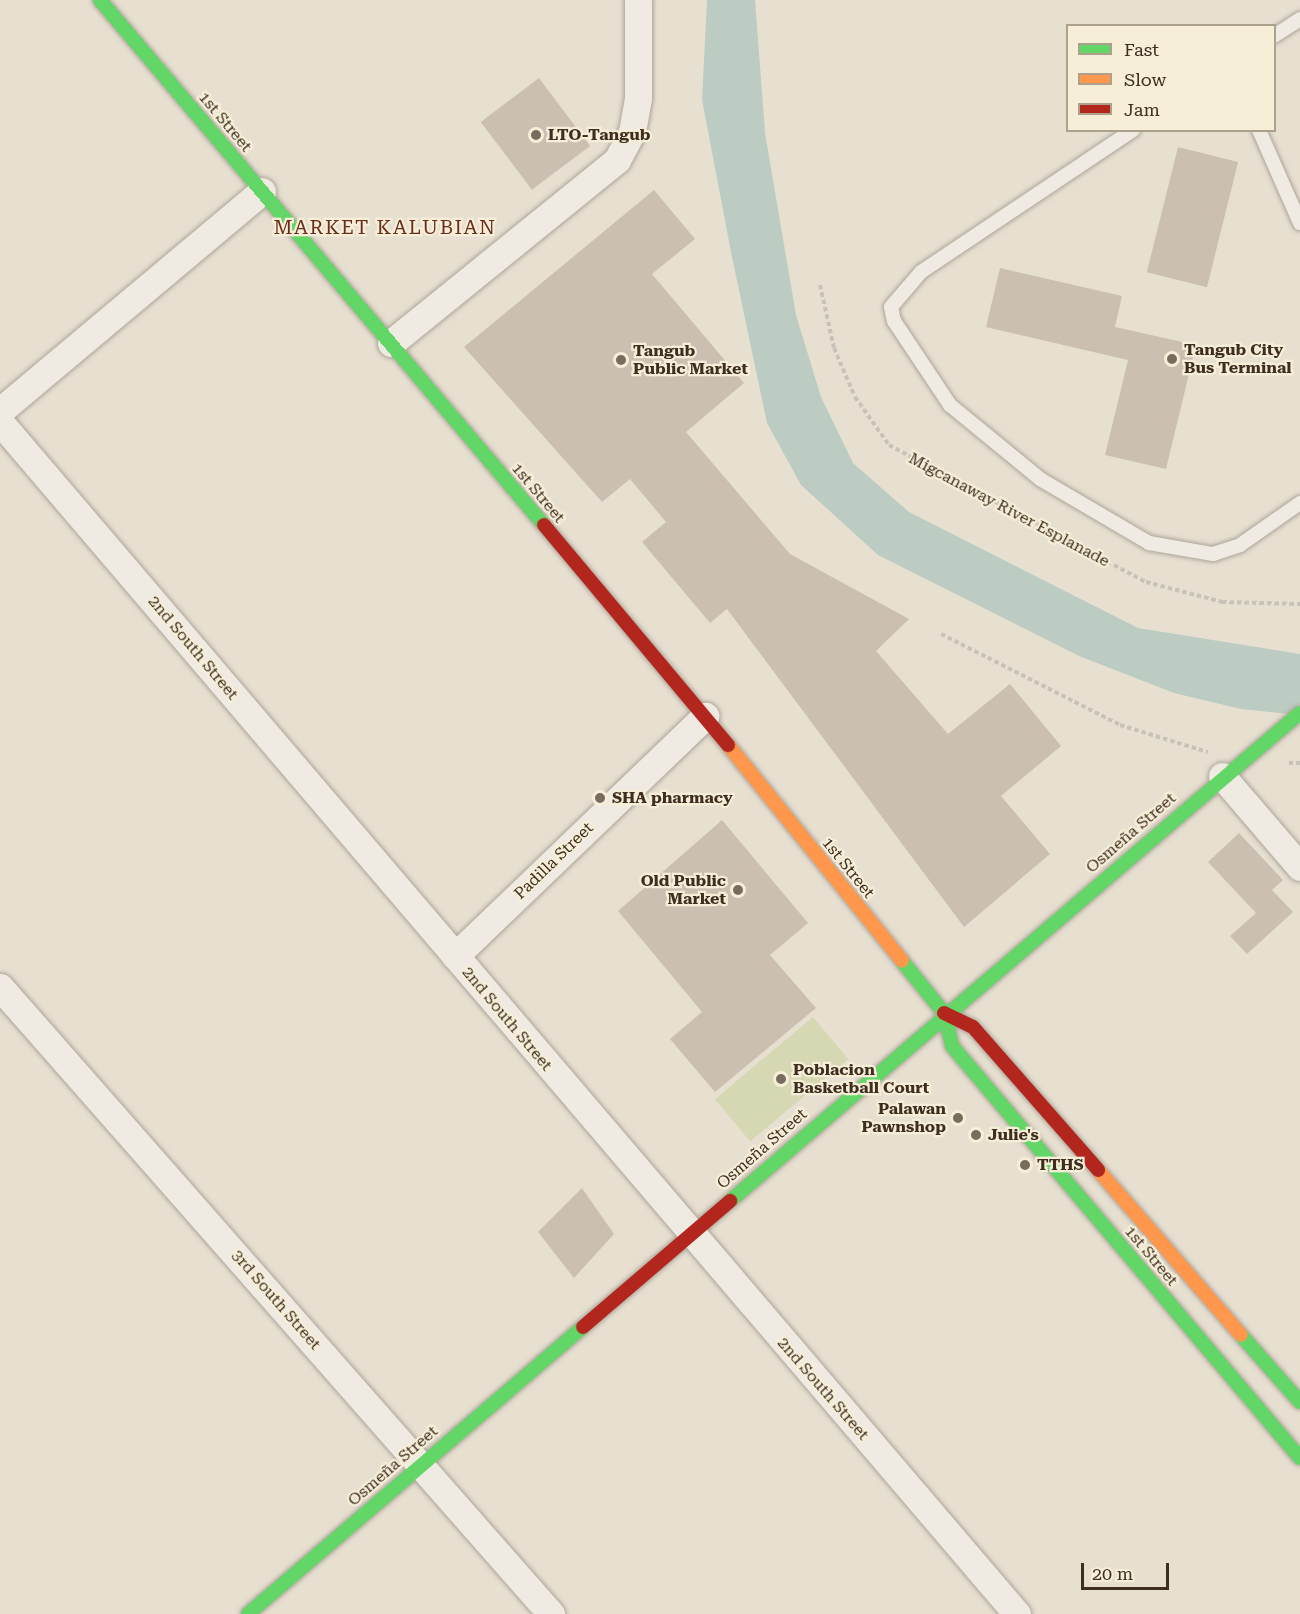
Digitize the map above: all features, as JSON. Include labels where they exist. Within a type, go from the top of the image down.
[{"type":"main road","name":"1st Street","points":[[100,0],[705,716],[944,1013],[952,1046],[1300,1458]]},
{"type":"main road","name":"Osmeña Street","points":[[248,1614],[420,1463],[944,1013],[1300,713]]},
{"type":"main road","name":"1st Street","points":[[944,1013],[973,1027],[1300,1402]]},
{"type":"street","points":[[391,344],[617,160],[632,132],[638,98],[638,0]]},
{"type":"street","points":[[0,411],[262,191]]},
{"type":"street","name":"2nd South Street","points":[[0,422],[689,1233],[1017,1614]]},
{"type":"street","name":"Padilla Street","points":[[455,956],[705,716]]},
{"type":"street","points":[[1232,768],[1300,867]]},
{"type":"street","name":"3rd South Street","points":[[0,987],[551,1614]]},
{"type":"lane","points":[[1276,35],[1300,19]]},
{"type":"lane","points":[[1130,132],[921,272],[891,307],[894,321],[950,405],[1040,479],[1149,543],[1213,554],[1240,545],[1300,503]]},
{"type":"lane","points":[[1260,132],[1300,223]]},
{"type":"path","name":"Migcanaway River Esplanade","points":[[820,285],[834,348],[855,397],[889,445],[1146,582],[1222,602],[1300,604]]},
{"type":"path","points":[[941,634],[1120,725],[1232,768]]},
{"type":"green space","name":"Poblacion Basketball Court","points":[[813,1017],[848,1059],[750,1141],[715,1099]]},
{"type":"shaded area","points":[[707,0],[755,0],[765,133],[796,315],[821,397],[853,463],[909,512],[1138,628],[1300,654],[1300,715],[1241,709],[1174,693],[1079,656],[878,555],[801,485],[767,423],[732,257],[702,100]]},
{"type":"building","name":"LTO-Tangub","points":[[539,78],[590,146],[532,190],[481,122]]},
{"type":"building","points":[[1178,147],[1238,162],[1207,287],[1147,272]]},
{"type":"building","points":[[654,190],[695,239],[652,274],[744,383],[686,432],[790,554],[909,619],[876,651],[948,734],[1010,684],[1061,746],[1001,796],[1050,854],[964,927],[727,609],[710,623],[642,542],[666,522],[630,479],[602,502],[464,347]]},
{"type":"building","points":[[1000,268],[1122,296],[1115,327],[1196,345],[1166,469],[1105,455],[1128,360],[986,327]]},
{"type":"building","points":[[722,820],[808,923],[770,955],[816,1008],[715,1092],[670,1039],[702,1012],[618,911]]},
{"type":"building","points":[[1239,833],[1283,880],[1272,890],[1293,912],[1247,954],[1230,936],[1256,913],[1208,862]]},
{"type":"building","points":[[582,1188],[614,1234],[574,1278],[538,1232]]},
{"type":"traffic: fast","points":[[100,0],[544,525]]},
{"type":"traffic: fast","points":[[730,1201],[1300,713]]},
{"type":"traffic: fast","points":[[902,961],[944,1013],[952,1046],[1300,1458]]},
{"type":"traffic: fast","points":[[248,1614],[583,1327]]},
{"type":"traffic: fast","points":[[1241,1335],[1300,1402]]},
{"type":"traffic: slow","points":[[728,745],[902,961]]},
{"type":"traffic: slow","points":[[1098,1170],[1241,1335]]},
{"type":"traffic: jam","points":[[544,525],[728,745]]},
{"type":"traffic: jam","points":[[944,1013],[973,1027],[1098,1170]]},
{"type":"traffic: jam","points":[[583,1327],[730,1201]]},
{"type":"place","name":"LTO-Tangub","points":[[536,135]]},
{"type":"place","name":"Tangub City Bus Terminal","points":[[1172,359]]},
{"type":"place","name":"Tangub Public Market","points":[[621,360]]},
{"type":"place","name":"SHA pharmacy","points":[[600,798]]},
{"type":"place","name":"Old Public Market","points":[[738,890]]},
{"type":"place","name":"Poblacion Basketball Court","points":[[781,1079]]},
{"type":"place","name":"Palawan Pawnshop","points":[[958,1118]]},
{"type":"place","name":"Julie's","points":[[976,1135]]},
{"type":"place","name":"TTHS","points":[[1025,1165]]},
{"type":"district","name":"MARKET KALUBIAN","points":[[385,227]]}]
